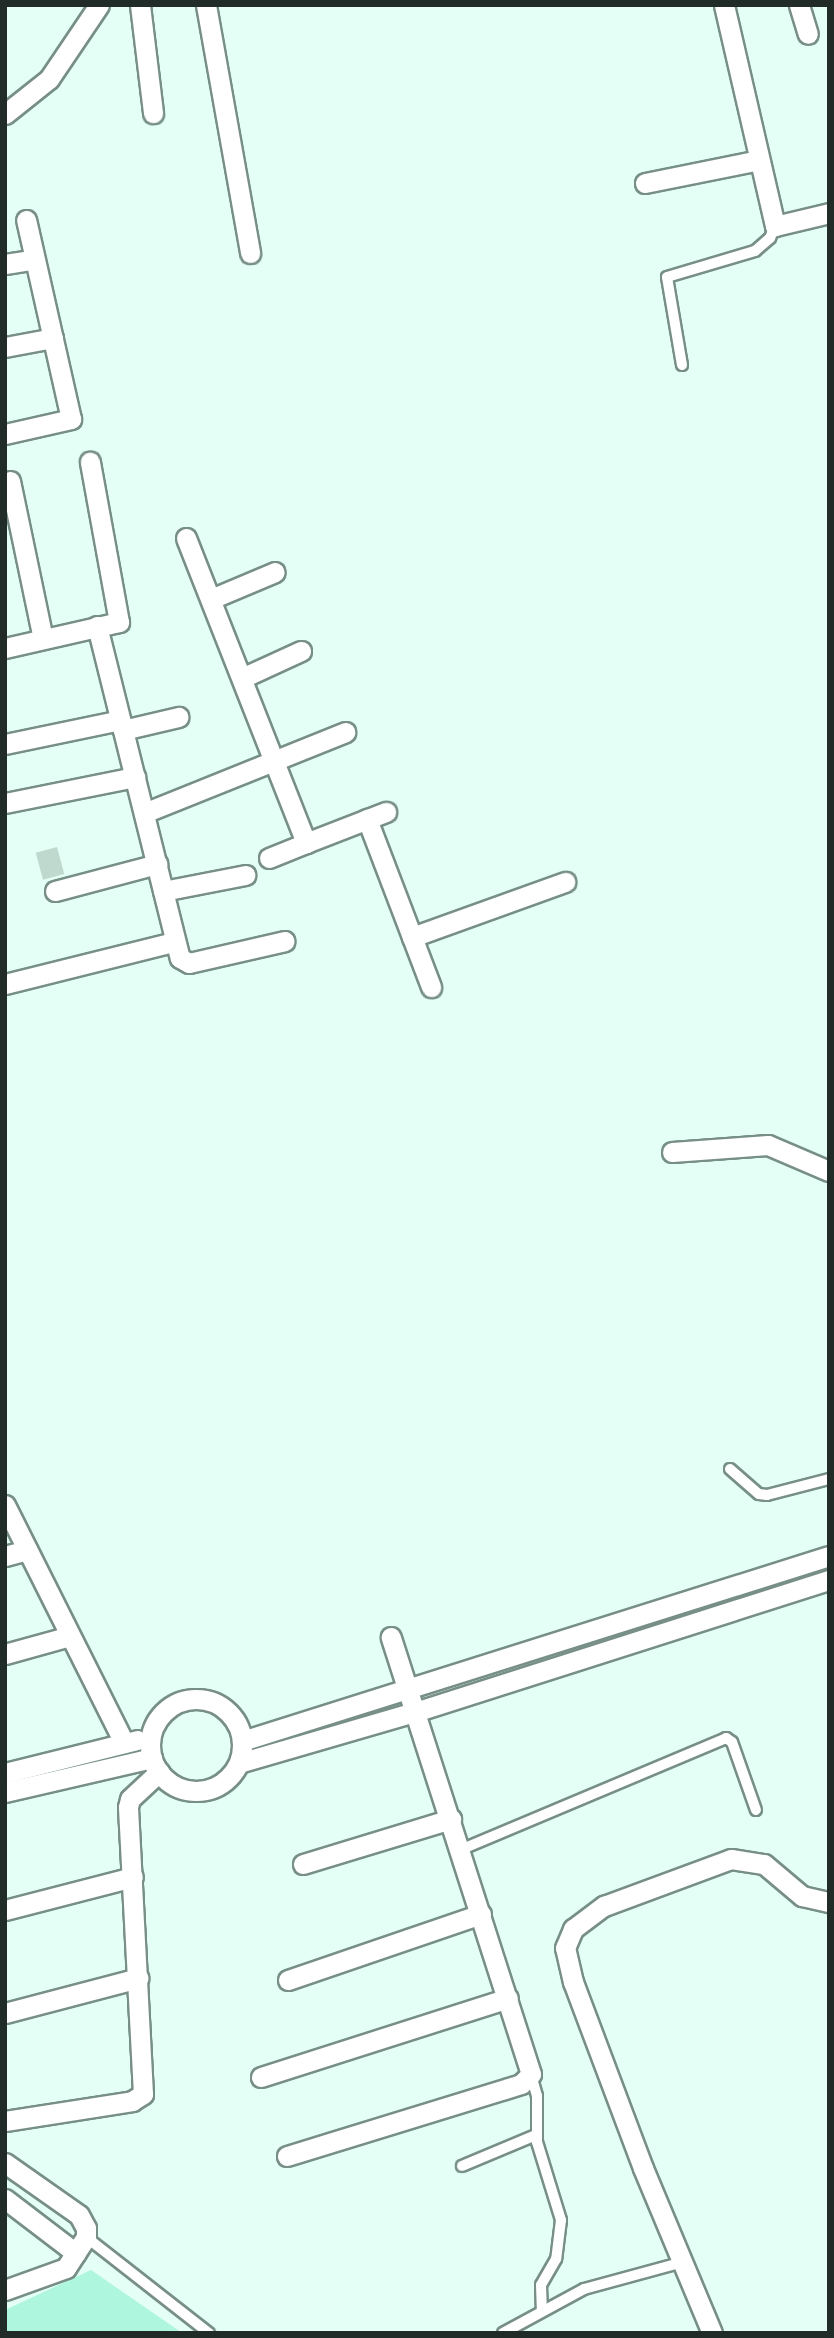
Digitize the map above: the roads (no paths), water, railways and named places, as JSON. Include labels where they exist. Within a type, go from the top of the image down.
[{"type":"street","points":[[5,114],[49,79],[97,9],[116,5]]},
{"type":"street","points":[[140,5],[153,113]]},
{"type":"street","points":[[206,5],[250,253]]},
{"type":"street","points":[[724,5],[775,226],[829,213]]},
{"type":"street","points":[[799,5],[808,34]]},
{"type":"street","points":[[645,183],[759,160]]},
{"type":"street","points":[[5,434],[71,419],[26,220]]},
{"type":"street","points":[[5,264],[34,259]]},
{"type":"street","points":[[5,347],[53,338]]},
{"type":"street","points":[[5,648],[120,622],[90,462]]},
{"type":"street","points":[[10,481],[43,639]]},
{"type":"street","points":[[186,538],[306,843]]},
{"type":"street","points":[[211,599],[275,572]]},
{"type":"street","points":[[97,626],[157,864],[173,942],[180,958],[190,963],[285,941]]},
{"type":"street","points":[[242,678],[302,652]]},
{"type":"street","points":[[5,744],[178,716]]},
{"type":"street","points":[[144,813],[345,732]]},
{"type":"street","points":[[5,803],[135,777]]},
{"type":"street","points":[[269,858],[386,811]]},
{"type":"street","points":[[367,819],[431,987]]},
{"type":"street","points":[[55,891],[157,864]]},
{"type":"street","points":[[163,891],[245,875]]},
{"type":"street","points":[[412,937],[565,881]]},
{"type":"street","points":[[5,984],[173,942]]},
{"type":"street","points":[[672,1152],[768,1145],[829,1171]]},
{"type":"street","points":[[5,1505],[124,1743]]},
{"type":"street","points":[[5,1556],[27,1550]]},
{"type":"street","points":[[242,1741],[829,1556]]},
{"type":"street","points":[[239,1763],[415,1712],[829,1580]]},
{"type":"street","points":[[5,1654],[70,1636]]},
{"type":"street","points":[[287,2156],[521,2084],[531,2074],[391,1637]]},
{"type":"street","points":[[203,1700],[228,1712],[242,1741],[239,1763],[225,1780],[205,1790],[176,1786],[156,1765],[151,1736],[164,1711],[176,1703],[203,1700]]},
{"type":"street","points":[[5,1773],[151,1736]]},
{"type":"street","points":[[5,1792],[156,1765]]},
{"type":"street","points":[[5,2121],[132,2101],[143,2094],[130,1799],[156,1765]]},
{"type":"street","points":[[303,1864],[450,1819]]},
{"type":"street","points":[[712,2333],[680,2263],[573,1982],[565,1948],[569,1937],[604,1906],[731,1859],[764,1864],[802,1896],[829,1902]]},
{"type":"street","points":[[5,1910],[132,1877]]},
{"type":"street","points":[[288,1980],[481,1914]]},
{"type":"street","points":[[5,2013],[138,1978]]},
{"type":"street","points":[[261,2077],[508,1998]]},
{"type":"street","points":[[5,2163],[79,2215],[81,2245],[66,2268],[5,2290]]},
{"type":"street","points":[[5,2199],[81,2245]]},
{"type":"lane","points":[[682,365],[667,277],[755,251],[770,238],[775,226]]},
{"type":"lane","points":[[730,1469],[759,1494],[767,1495],[829,1479]]},
{"type":"lane","points":[[460,1850],[726,1738],[732,1742],[756,1810]]},
{"type":"lane","points":[[531,2074],[537,2096],[536,2135],[561,2220],[556,2259],[541,2285],[542,2310]]},
{"type":"lane","points":[[462,2166],[536,2135]]},
{"type":"lane","points":[[81,2245],[209,2333]]},
{"type":"lane","points":[[503,2333],[542,2310],[603,2281],[680,2263]]}]
